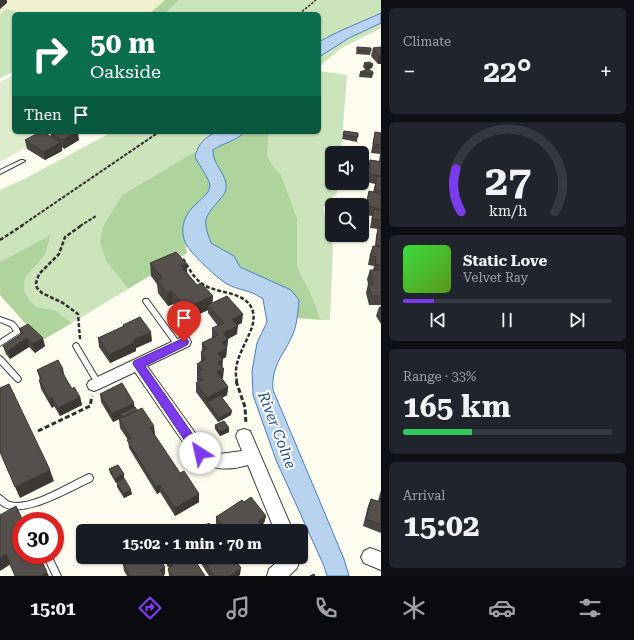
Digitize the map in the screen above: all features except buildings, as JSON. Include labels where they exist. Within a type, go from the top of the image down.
[{"type":"street","points":[[96,384],[181,343]]},
{"type":"street","points":[[138,364],[200,453],[213,462],[229,462],[252,456]]},
{"type":"street","points":[[244,436],[281,524]]},
{"type":"street","points":[[276,576],[290,564]]},
{"type":"lane","points":[[0,172],[23,161]]},
{"type":"lane","points":[[146,302],[181,343]]},
{"type":"lane","points":[[0,318],[12,324],[18,331],[0,343]]},
{"type":"lane","points":[[76,346],[96,384]]},
{"type":"lane","points":[[0,359],[18,379]]},
{"type":"lane","points":[[0,499],[7,505],[20,506],[33,504],[89,478]]},
{"type":"lane","points":[[51,564],[57,576]]},
{"type":"path","points":[[301,12],[316,0]]},
{"type":"path","points":[[0,240],[156,134]]},
{"type":"path","points":[[76,346],[80,341],[78,314],[71,308],[47,297],[40,292],[36,286],[36,280],[41,272],[59,253],[64,239],[96,216]]},
{"type":"path","points":[[183,259],[202,284],[208,288],[240,298],[250,305],[253,311],[250,330],[239,351],[236,366],[236,379],[247,413],[244,436]]},
{"type":"path","points":[[38,430],[90,406],[96,384]]},
{"type":"green space","points":[[0,0],[165,0],[151,12],[16,12],[6,10],[0,14]]},
{"type":"green space","points":[[165,0],[179,0],[167,12],[151,12]]},
{"type":"green space","points":[[179,0],[381,0],[381,13],[321,41],[321,12],[167,12]]},
{"type":"green space","points":[[6,9],[19,12],[12,12],[12,73],[0,78],[0,14]]},
{"type":"green space","points":[[381,23],[381,28],[340,49],[321,65],[321,56],[349,38]]},
{"type":"green space","points":[[321,71],[347,75],[342,146],[325,146],[325,190],[337,190],[337,193],[332,198],[325,198],[325,206],[323,208],[325,216],[325,242],[332,242],[333,246],[330,320],[321,320],[309,289],[300,274],[297,264],[297,218],[281,175],[272,165],[267,155],[269,134],[321,134]]},
{"type":"green space","points":[[12,76],[12,134],[49,134],[0,162],[0,82]]},
{"type":"green space","points":[[108,134],[213,134],[204,139],[196,151],[122,195],[106,261],[128,289],[72,323],[55,310],[37,307],[30,301],[24,290],[25,278],[45,255],[51,236],[0,262],[0,190],[24,179]]},
{"type":"green space","points":[[243,134],[269,134],[267,155],[272,165],[281,175],[297,218],[297,264],[321,320],[297,318],[299,300],[291,290],[240,267],[234,256],[211,243],[206,220],[209,212],[223,195],[226,188],[225,179],[215,160],[213,150],[238,138]]},
{"type":"green space","points":[[196,151],[195,157],[209,181],[210,187],[207,193],[190,210],[183,231],[187,253],[128,289],[106,261],[100,242],[103,227],[122,195]]},
{"type":"green space","points":[[51,235],[45,255],[25,278],[24,290],[30,301],[37,307],[55,310],[72,323],[41,341],[0,295],[0,262]]},
{"type":"water","points":[[381,13],[381,23],[349,38],[321,56],[321,41]]},
{"type":"water","name":"River Colne","points":[[212,134],[243,134],[238,138],[213,150],[215,160],[225,179],[226,188],[224,194],[206,219],[206,228],[211,243],[234,256],[240,267],[291,290],[299,300],[294,330],[276,367],[273,390],[344,559],[349,576],[327,576],[308,531],[308,524],[305,524],[276,460],[253,395],[252,371],[257,343],[267,322],[263,299],[258,295],[225,283],[196,257],[188,248],[184,239],[183,228],[185,218],[191,209],[206,194],[210,186],[195,157],[196,152],[202,142]]},
{"type":"route","points":[[184,342],[138,364],[200,453]]}]
